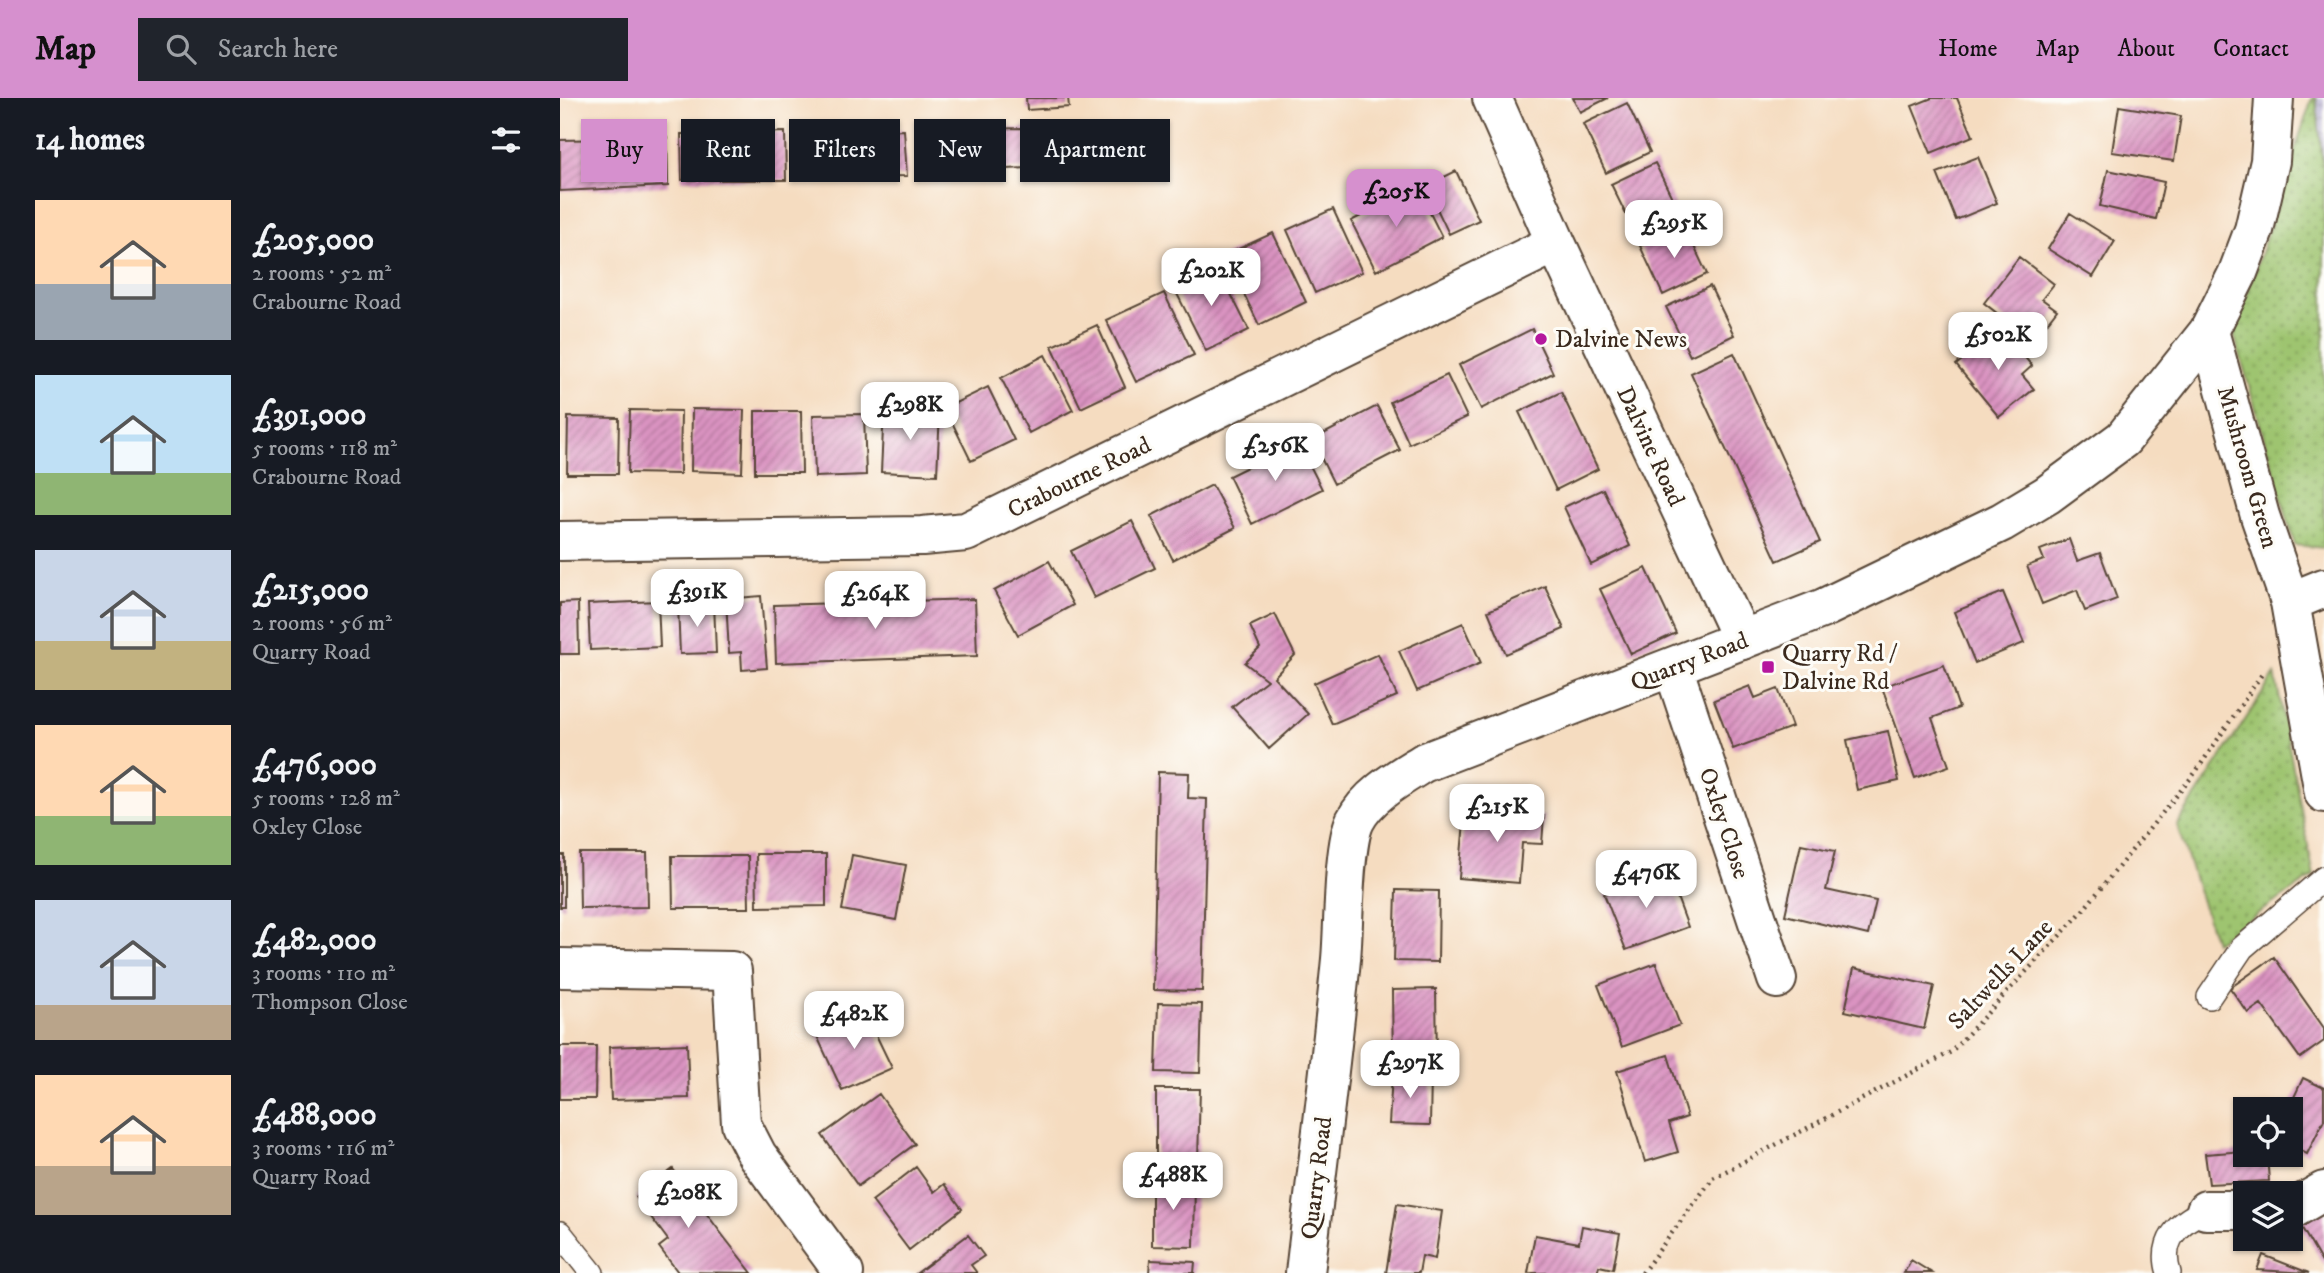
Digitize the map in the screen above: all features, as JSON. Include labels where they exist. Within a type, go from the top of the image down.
[{"type":"street","name":"Dalvine Road","points":[[1492,98],[1556,243],[1742,640]]},
{"type":"street","name":"Quarry Road","points":[[1305,1273],[1354,823],[1390,784],[1423,763],[1824,608],[2002,522],[2047,495],[2123,439],[2209,331],[2237,275],[2254,230],[2270,161],[2274,98]]},
{"type":"street","name":"Crabourne Road","points":[[560,541],[922,536],[966,532],[1556,243]]},
{"type":"street","name":"Mushroom Green","points":[[2209,331],[2260,516],[2307,595],[2324,793]]},
{"type":"street","name":"Oxley Close","points":[[1673,667],[1777,979]]},
{"type":"street","points":[[560,968],[732,971],[741,1124],[757,1155],[844,1273]]},
{"type":"street","points":[[2303,1203],[2324,1191]]},
{"type":"street","points":[[2206,1210],[2233,1210]]},
{"type":"lane","points":[[2209,997],[2242,948],[2324,878]]},
{"type":"lane","points":[[2169,1273],[2164,1253],[2174,1231],[2186,1218],[2206,1210]]},
{"type":"lane","points":[[560,1233],[592,1273]]},
{"type":"path","name":"Saltwells Lane","points":[[1642,1273],[1713,1178],[1951,1052],[2080,914],[2195,773],[2263,672]]},
{"type":"shaded area","points":[[2316,98],[2324,98],[2324,177]]},
{"type":"green space","points":[[2312,98],[2316,98],[2324,177],[2324,548],[2295,545],[2234,334]]},
{"type":"green space","points":[[2275,674],[2314,876],[2215,942],[2177,825]]},
{"type":"building","points":[[1026,98],[1068,98],[1069,107],[1027,110]]},
{"type":"building","points":[[1573,98],[1608,98],[1580,112]]},
{"type":"building","points":[[1932,98],[1957,98],[1973,136],[1931,153],[1912,106]]},
{"type":"building","points":[[1627,103],[1650,152],[1606,173],[1583,124]]},
{"type":"building","points":[[2119,106],[2181,116],[2174,161],[2112,152]]},
{"type":"building","points":[[1006,128],[1020,128],[1020,168],[1006,169]]},
{"type":"building","points":[[900,130],[904,130],[907,176],[900,176]]},
{"type":"building","points":[[775,132],[785,132],[786,180],[775,180]]},
{"type":"building","points":[[667,138],[668,186],[560,191],[560,140],[581,140],[581,182],[667,182]]},
{"type":"building","points":[[1978,157],[1997,203],[1956,220],[1937,173]]},
{"type":"building","points":[[1655,163],[1679,212],[1635,233],[1611,184]]},
{"type":"building","points":[[2108,170],[2164,182],[2156,219],[2100,206]]},
{"type":"building","points":[[1456,171],[1479,220],[1449,234],[1426,186]]},
{"type":"building","points":[[1417,187],[1442,237],[1376,271],[1351,221]]},
{"type":"building","points":[[1333,209],[1362,272],[1315,293],[1287,230]]},
{"type":"building","points":[[2070,213],[2115,241],[2093,277],[2048,249]]},
{"type":"building","points":[[1684,225],[1707,274],[1663,295],[1640,246]]},
{"type":"building","points":[[1273,233],[1306,302],[1259,325],[1225,255]]},
{"type":"building","points":[[2019,257],[2054,284],[2042,299],[2057,310],[2033,341],[1984,303]]},
{"type":"building","points":[[1216,264],[1249,330],[1206,351],[1173,286]]},
{"type":"building","points":[[1710,286],[1734,335],[1690,356],[1666,307]]},
{"type":"building","points":[[1164,293],[1194,355],[1136,382],[1106,320]]},
{"type":"building","points":[[1097,325],[1125,387],[1081,408],[1052,346]]},
{"type":"building","points":[[2001,328],[2032,366],[2022,375],[2034,389],[1999,417],[1956,365]]},
{"type":"building","points":[[1532,329],[1553,373],[1481,409],[1459,365]]},
{"type":"building","points":[[1734,353],[1820,542],[1777,561],[1691,373]]},
{"type":"building","points":[[1045,355],[1073,410],[1029,433],[1001,378]]},
{"type":"building","points":[[1447,375],[1467,417],[1409,444],[1390,402]]},
{"type":"building","points":[[988,387],[1014,440],[971,461],[945,408]]},
{"type":"building","points":[[1561,392],[1598,469],[1556,490],[1519,412]]},
{"type":"building","points":[[1377,406],[1400,450],[1334,484],[1312,440]]},
{"type":"building","points":[[884,408],[940,411],[937,475],[881,472]]},
{"type":"building","points":[[692,409],[744,410],[742,473],[691,471]]},
{"type":"building","points":[[630,410],[681,411],[680,474],[628,473]]},
{"type":"building","points":[[755,411],[801,411],[802,473],[755,473]]},
{"type":"building","points":[[864,414],[866,475],[815,477],[813,415]]},
{"type":"building","points":[[568,417],[619,418],[618,474],[567,474]]},
{"type":"building","points":[[1298,442],[1322,489],[1252,524],[1229,476]]},
{"type":"building","points":[[1212,485],[1235,528],[1173,560],[1151,516]]},
{"type":"building","points":[[1603,489],[1630,546],[1591,565],[1564,507]]},
{"type":"building","points":[[1132,521],[1155,568],[1094,598],[1071,551]]},
{"type":"building","points":[[2069,539],[2077,561],[2100,553],[2117,599],[2085,611],[2077,590],[2042,604],[2027,566],[2044,560],[2040,550]]},
{"type":"building","points":[[1049,561],[1073,605],[1018,635],[994,591]]},
{"type":"building","points":[[1646,568],[1676,633],[1631,654],[1600,589]]},
{"type":"building","points":[[1545,586],[1564,629],[1506,654],[1488,611]]},
{"type":"building","points":[[2003,592],[2024,643],[1975,663],[1954,612]]},
{"type":"building","points":[[761,596],[767,668],[742,670],[741,652],[729,653],[726,599]]},
{"type":"building","points":[[975,599],[977,656],[776,663],[774,605]]},
{"type":"building","points":[[658,601],[660,647],[590,650],[588,604]]},
{"type":"building","points":[[578,602],[579,654],[560,654],[560,603]]},
{"type":"building","points":[[714,603],[716,653],[680,654],[678,605]]},
{"type":"building","points":[[1275,614],[1295,655],[1274,677],[1308,714],[1269,749],[1232,707],[1267,680],[1245,663],[1260,648],[1250,626]]},
{"type":"building","points":[[1463,623],[1481,663],[1417,691],[1399,651]]},
{"type":"building","points":[[1378,654],[1397,696],[1332,724],[1314,683]]},
{"type":"building","points":[[1944,665],[1959,708],[1932,718],[1949,766],[1915,778],[1882,687]]},
{"type":"building","points":[[1750,686],[1755,698],[1778,689],[1792,727],[1733,749],[1714,700]]},
{"type":"building","points":[[1888,731],[1899,781],[1857,790],[1847,740]]},
{"type":"building","points":[[1158,772],[1189,773],[1188,798],[1207,799],[1202,991],[1153,990]]},
{"type":"building","points":[[1465,810],[1544,816],[1542,844],[1522,843],[1519,883],[1459,878]]},
{"type":"building","points":[[1801,844],[1835,851],[1826,890],[1876,901],[1868,935],[1785,915]]},
{"type":"building","points":[[579,853],[647,853],[648,907],[580,908]]},
{"type":"building","points":[[756,854],[826,854],[826,906],[757,907]]},
{"type":"building","points":[[560,855],[564,855],[564,907],[560,907]]},
{"type":"building","points":[[852,855],[906,865],[896,920],[842,910]]},
{"type":"building","points":[[672,856],[748,856],[749,908],[673,908]]},
{"type":"building","points":[[1667,870],[1688,927],[1626,950],[1604,894]]},
{"type":"building","points":[[1396,890],[1439,891],[1438,962],[1394,961]]},
{"type":"building","points":[[2274,957],[2324,1028],[2324,1041],[2300,1058],[2261,1004],[2248,1013],[2230,988]]},
{"type":"building","points":[[1656,963],[1680,1025],[1622,1047],[1598,985]]},
{"type":"building","points":[[1854,968],[1934,986],[1924,1029],[1845,1011]]},
{"type":"building","points":[[1436,989],[1437,1062],[1393,1063],[1392,990]]},
{"type":"building","points":[[1158,1003],[1202,1004],[1200,1073],[1156,1072]]},
{"type":"building","points":[[865,1012],[892,1068],[842,1090],[816,1034]]},
{"type":"building","points":[[687,1044],[689,1098],[611,1100],[609,1047]]},
{"type":"building","points":[[560,1046],[596,1046],[595,1099],[560,1099]]},
{"type":"building","points":[[1668,1055],[1687,1117],[1669,1123],[1678,1152],[1645,1162],[1617,1071]]},
{"type":"building","points":[[1392,1075],[1431,1077],[1430,1125],[1389,1124]]},
{"type":"building","points":[[2303,1078],[2324,1088],[2324,1120],[2307,1154],[2303,1152],[2303,1097],[2294,1097]]},
{"type":"building","points":[[1156,1089],[1200,1089],[1198,1160],[1156,1160]]},
{"type":"building","points":[[879,1094],[915,1144],[858,1186],[822,1135]]},
{"type":"building","points":[[2233,1152],[2233,1167],[2268,1167],[2269,1181],[2209,1184],[2205,1154]]},
{"type":"building","points":[[916,1167],[934,1192],[944,1184],[962,1209],[909,1250],[872,1201]]},
{"type":"building","points":[[673,1169],[752,1273],[678,1272],[659,1247],[668,1240],[636,1197]]},
{"type":"building","points":[[1152,1178],[1195,1179],[1194,1247],[1152,1246]]},
{"type":"building","points":[[2324,1199],[2324,1266],[2303,1230],[2303,1211]]},
{"type":"building","points":[[1397,1204],[1442,1211],[1435,1259],[1422,1256],[1419,1273],[1386,1273]]},
{"type":"building","points":[[1582,1226],[1620,1233],[1613,1269],[1599,1266],[1597,1273],[1528,1273],[1535,1235],[1579,1243]]},
{"type":"building","points":[[968,1235],[984,1256],[971,1265],[977,1273],[917,1273]]},
{"type":"building","points":[[2263,1255],[2309,1273],[2257,1270]]},
{"type":"building","points":[[1150,1260],[1195,1262],[1194,1273],[1149,1273]]},
{"type":"building","points":[[1911,1260],[1932,1273],[1904,1273]]},
{"type":"place","name":"Dalvine News","points":[[1541,339]]},
{"type":"place","name":"Quarry Rd / Dalvine Rd","points":[[1768,667]]}]
